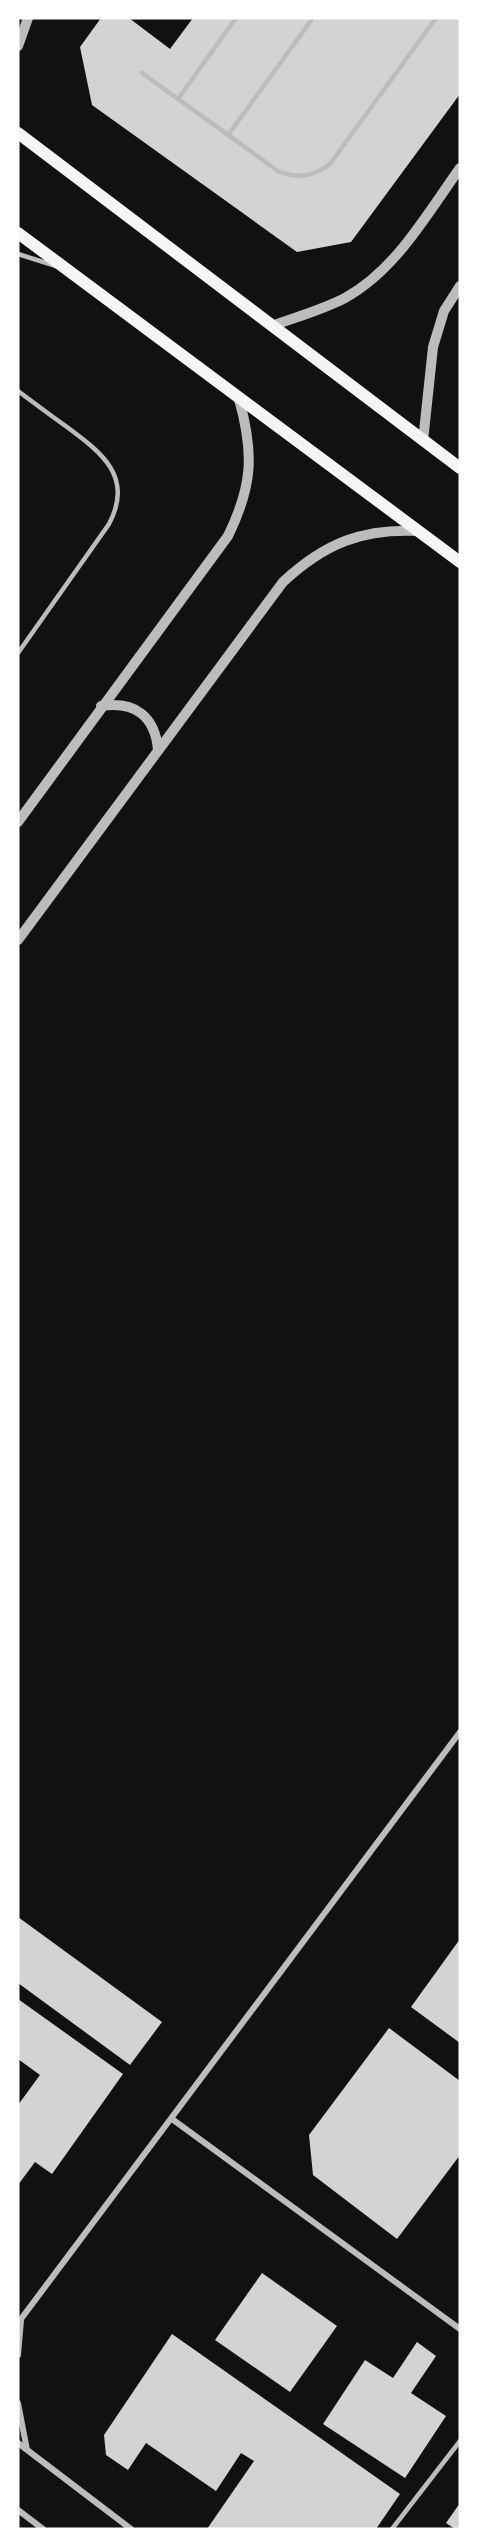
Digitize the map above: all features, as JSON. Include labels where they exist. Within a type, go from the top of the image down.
[{"type":"main road","points":[[18,133],[460,468]]},
{"type":"main road","points":[[18,233],[460,562]]},
{"type":"street","points":[[18,46],[28,18]]},
{"type":"street","points":[[272,326],[345,298],[374,279],[396,256],[460,168]]},
{"type":"street","points":[[423,441],[433,347],[444,311],[460,286]]},
{"type":"street","points":[[18,822],[101,706],[216,553],[237,517],[244,498],[249,465],[248,431],[239,399]]},
{"type":"street","points":[[18,940],[283,582],[320,551],[344,540],[386,531],[420,531]]},
{"type":"street","points":[[101,706],[116,704],[142,713],[152,724],[157,736],[158,750]]},
{"type":"street","points":[[18,2355],[20,2322],[460,1732]]},
{"type":"street","points":[[172,2119],[460,2330]]},
{"type":"street","points":[[18,2403],[27,2450]]},
{"type":"street","points":[[18,2443],[131,2529]]},
{"type":"street","points":[[18,2510],[43,2529]]},
{"type":"lane","points":[[178,99],[236,18]]},
{"type":"lane","points":[[228,135],[314,18]]},
{"type":"lane","points":[[142,73],[278,171],[298,177],[321,171],[337,154],[436,18]]},
{"type":"lane","points":[[18,254],[65,268]]},
{"type":"lane","points":[[18,392],[104,457],[117,482],[118,497],[116,511],[109,524],[18,653]]},
{"type":"lane","points":[[392,2529],[460,2441]]},
{"type":"building","points":[[101,18],[129,18],[170,49],[193,18],[460,18],[460,94],[351,242],[297,252],[92,105],[80,47]]},
{"type":"building","points":[[18,1917],[162,2022],[130,2065],[18,1983]]},
{"type":"building","points":[[460,1939],[460,2043],[411,2007]]},
{"type":"building","points":[[18,1999],[123,2074],[52,2174],[35,2162],[18,2185],[18,2105],[40,2075],[18,2059]]},
{"type":"building","points":[[389,2028],[460,2081],[460,2155],[397,2239],[313,2175],[309,2135]]},
{"type":"building","points":[[262,2273],[337,2326],[290,2392],[215,2340]]},
{"type":"building","points":[[172,2334],[400,2494],[376,2529],[207,2529],[254,2461],[241,2453],[216,2491],[146,2443],[128,2470],[106,2455],[104,2435]]},
{"type":"building","points":[[417,2342],[436,2356],[411,2393],[446,2416],[405,2478],[323,2424],[365,2360],[393,2378]]},
{"type":"building","points":[[460,2503],[460,2529],[455,2529],[446,2523]]}]
